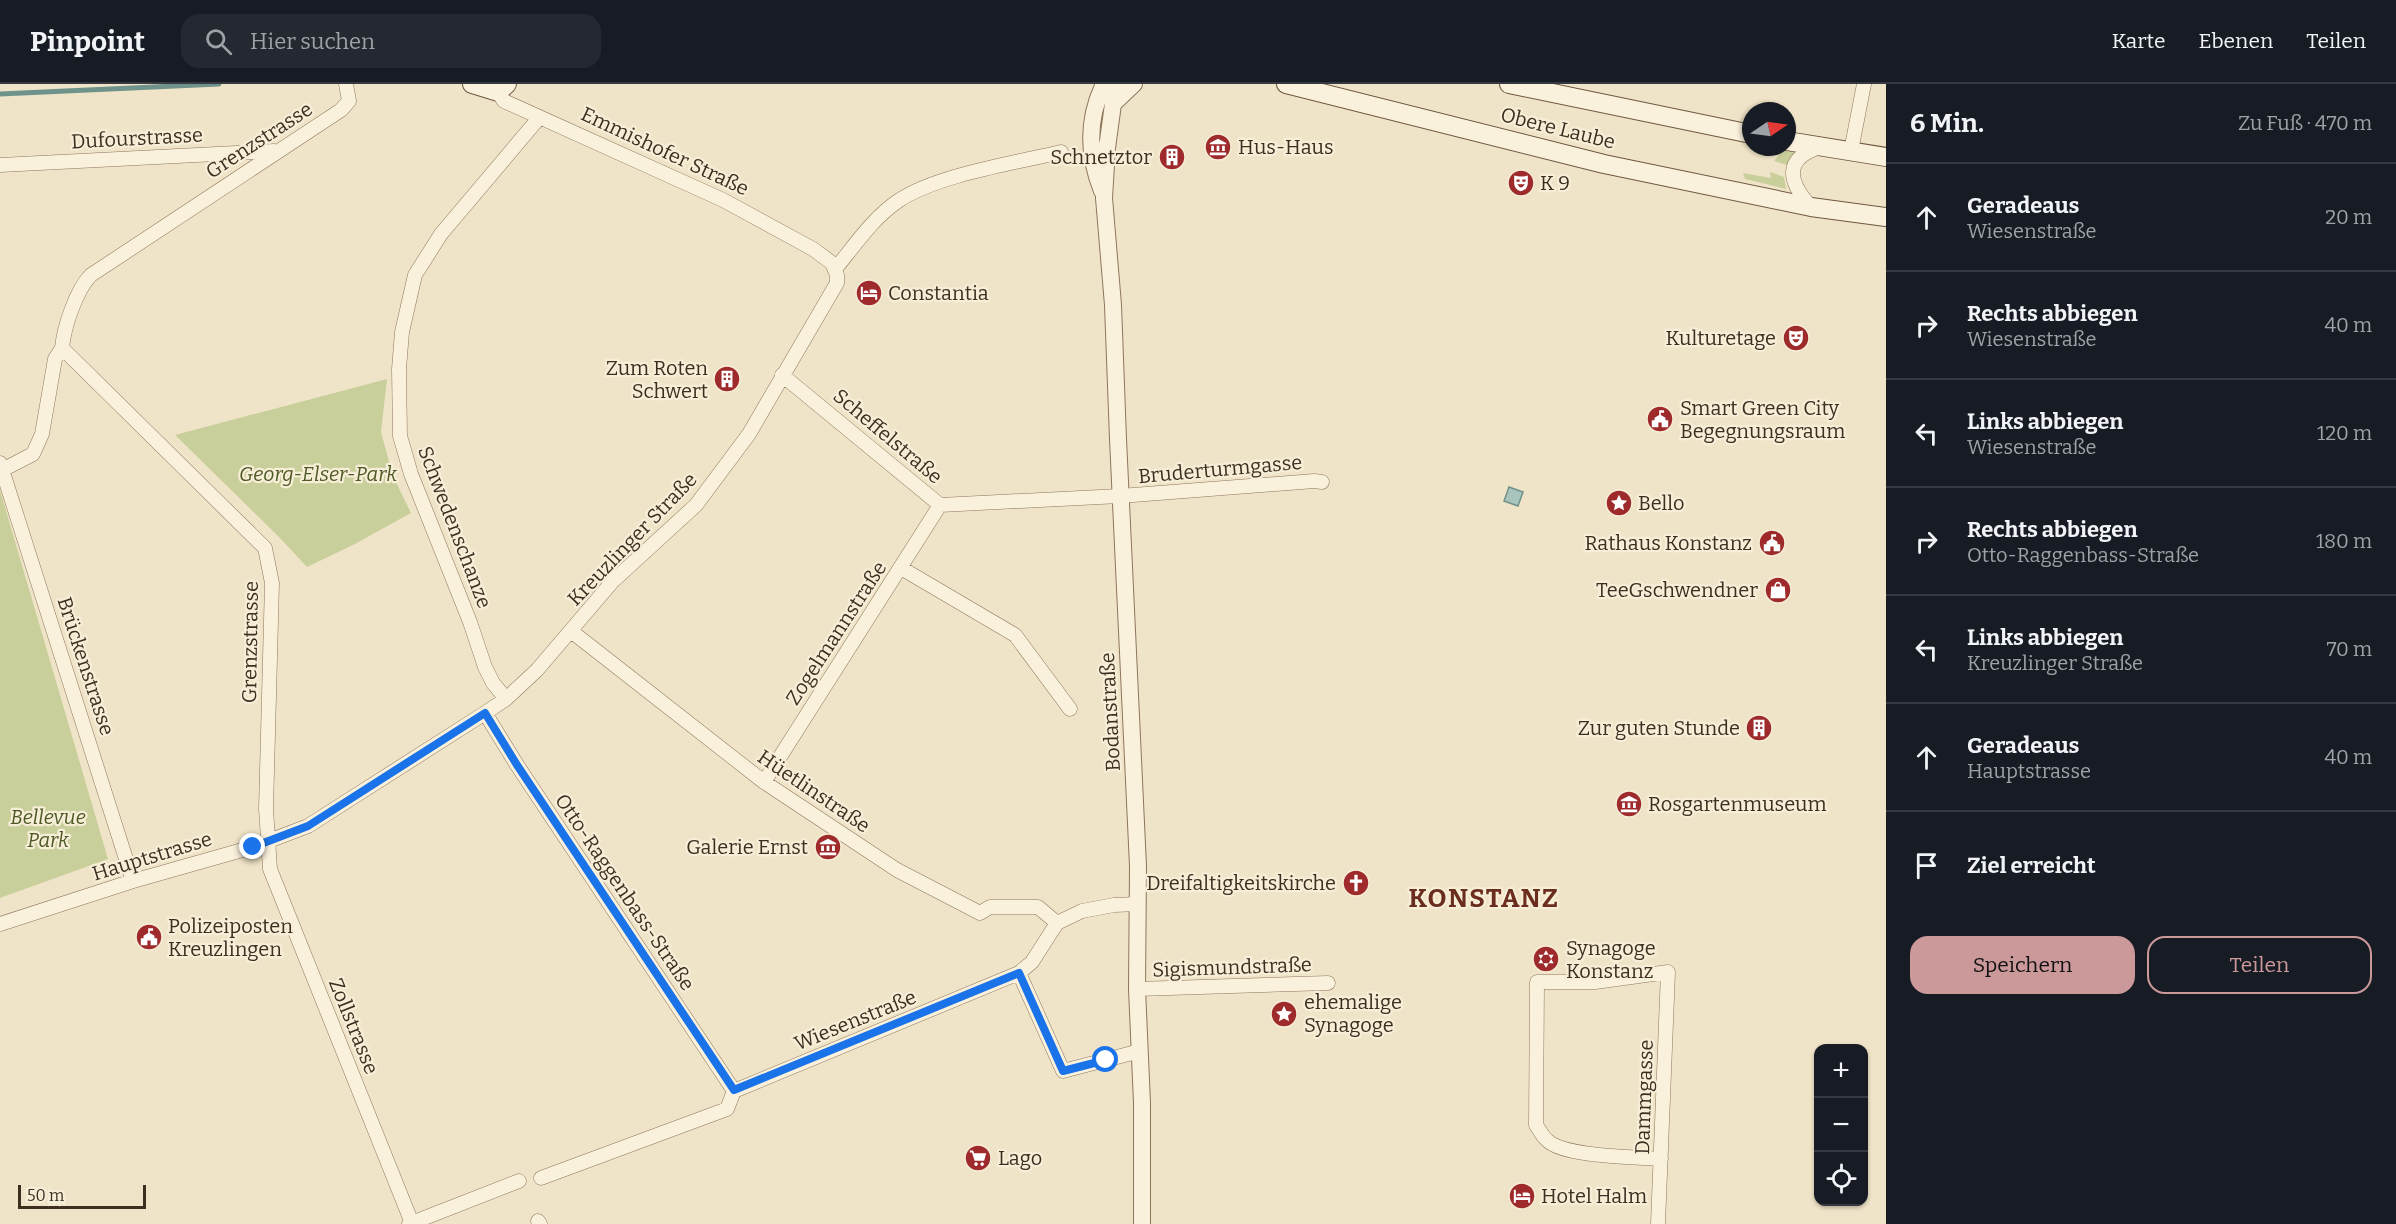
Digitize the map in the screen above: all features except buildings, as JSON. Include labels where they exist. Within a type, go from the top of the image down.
[{"type":"main road","name":"Emmishofer Straße","points":[[472,84],[502,88]]},
{"type":"main road","name":"Obere Laube","points":[[1509,84],[1574,91],[1742,132]]},
{"type":"main road","name":"Obere Laube","points":[[1291,85],[1604,164],[1811,207],[1886,217]]},
{"type":"main road","points":[[1796,143],[1886,157]]},
{"type":"street","name":"Grenzstrasse","points":[[1,467],[33,454],[42,434],[55,359],[62,348],[63,335],[80,290],[91,275],[346,106],[349,101],[346,84]]},
{"type":"street","name":"Bodanstraße","points":[[1104,84],[1094,111],[1090,148],[1093,169],[1104,198]]},
{"type":"street","points":[[1113,104],[1119,84]]},
{"type":"street","points":[[1113,104],[1134,84]]},
{"type":"street","points":[[1851,151],[1864,84]]},
{"type":"street","name":"Emmishofer Straße","points":[[502,88],[504,101],[723,200],[827,258],[836,268]]},
{"type":"street","name":"Bodanstraße","points":[[1113,104],[1104,198],[1113,305],[1138,866],[1137,989],[1142,1103],[1142,1224]]},
{"type":"street","name":"Schwedenschanze","points":[[506,699],[493,683],[485,667],[470,622],[411,474],[400,436],[399,369],[402,332],[415,275],[441,234],[539,118]]},
{"type":"street","points":[[1811,207],[1799,194],[1792,174],[1798,160],[1806,152],[1822,147]]},
{"type":"street","name":"Dufourstrasse","points":[[0,165],[276,151]]},
{"type":"street","name":"Kreuzlinger Straße","points":[[345,804],[506,699],[537,670],[613,581],[696,505],[749,434],[837,283],[836,268],[879,217],[915,191],[940,182],[1061,152]]},
{"type":"street","name":"Grenzstrasse","points":[[62,348],[265,548],[272,583],[267,842]]},
{"type":"street","name":"Scheffelstraße","points":[[782,375],[940,505],[1120,496]]},
{"type":"street","name":"Brückenstrasse","points":[[1,467],[133,881]]},
{"type":"street","name":"Bruderturmgasse","points":[[1120,496],[1322,482]]},
{"type":"street","name":"Zogelmannstraße","points":[[764,782],[940,505]]},
{"type":"street","points":[[901,568],[1015,634],[1070,709]]},
{"type":"street","name":"Hüetlinstraße","points":[[571,631],[764,782],[897,870],[980,913],[990,907],[1038,907],[1057,923]]},
{"type":"street","name":"Otto-Raggenbass-Straße","points":[[485,713],[517,765],[734,1090]]},
{"type":"street","name":"Hauptstrasse","points":[[0,924],[133,881],[267,842],[308,826],[345,804]]},
{"type":"street","name":"Zollstrasse","points":[[267,842],[270,869],[411,1223]]},
{"type":"street","points":[[1138,904],[1114,905],[1082,911],[1057,923],[1032,962],[1019,973],[1063,1071],[1140,1051]]},
{"type":"street","name":"Dammgasse","points":[[1658,1224],[1661,1159],[1668,972],[1595,982],[1537,982],[1536,1125],[1547,1141],[1562,1149],[1581,1152],[1661,1159]]},
{"type":"street","name":"Wiesenstraße","points":[[734,1090],[1019,973]]},
{"type":"street","name":"Sigismundstraße","points":[[1137,989],[1328,983]]},
{"type":"street","points":[[541,1178],[727,1109],[734,1090]]},
{"type":"street","points":[[411,1223],[519,1181]]},
{"type":"green space","points":[[1778,156],[1793,156],[1787,165],[1774,161]]},
{"type":"green space","points":[[1770,172],[1784,177],[1786,189],[1745,179],[1743,173],[1771,178]]},
{"type":"green space","name":"Georg-Elser-Park","points":[[387,379],[381,432],[393,476],[411,513],[307,567],[175,435]]},
{"type":"green space","name":"Bellevue Park","points":[[0,490],[108,859],[0,898]]},
{"type":"water","points":[[1509,487],[1523,492],[1518,506],[1504,501]]},
{"type":"waterway","points":[[0,94],[219,84]]},
{"type":"place","name":"Hus-Haus","points":[[1218,147]]},
{"type":"place","name":"Schnetztor","points":[[1172,157]]},
{"type":"place","name":"K 9","points":[[1521,183]]},
{"type":"place","name":"Constantia","points":[[869,293]]},
{"type":"place","name":"Kulturetage","points":[[1796,338]]},
{"type":"place","name":"Zum Roten Schwert","points":[[727,379]]},
{"type":"place","name":"Smart Green City Begegnungsraum","points":[[1660,419]]},
{"type":"place","name":"Bello","points":[[1619,503]]},
{"type":"place","name":"Rathaus Konstanz","points":[[1772,543]]},
{"type":"place","name":"TeeGschwendner","points":[[1778,590]]},
{"type":"place","name":"Zur guten Stunde","points":[[1759,728]]},
{"type":"place","name":"Rosgartenmuseum","points":[[1629,804]]},
{"type":"place","name":"Galerie Ernst","points":[[828,847]]},
{"type":"place","name":"Dreifaltigkeitskirche","points":[[1356,883]]},
{"type":"place","name":"Polizeiposten Kreuzlingen","points":[[149,937]]},
{"type":"place","name":"Synagoge Konstanz","points":[[1546,959]]},
{"type":"place","name":"ehemalige Synagoge","points":[[1284,1014]]},
{"type":"place","name":"Lago","points":[[978,1158]]},
{"type":"place","name":"Hotel Halm","points":[[1522,1196]]},
{"type":"district","name":"KONSTANZ","points":[[1484,898]]},
{"type":"route","points":[[253,847],[308,826],[485,713],[587,871],[734,1090],[1019,973],[1063,1071],[1106,1060]]}]
